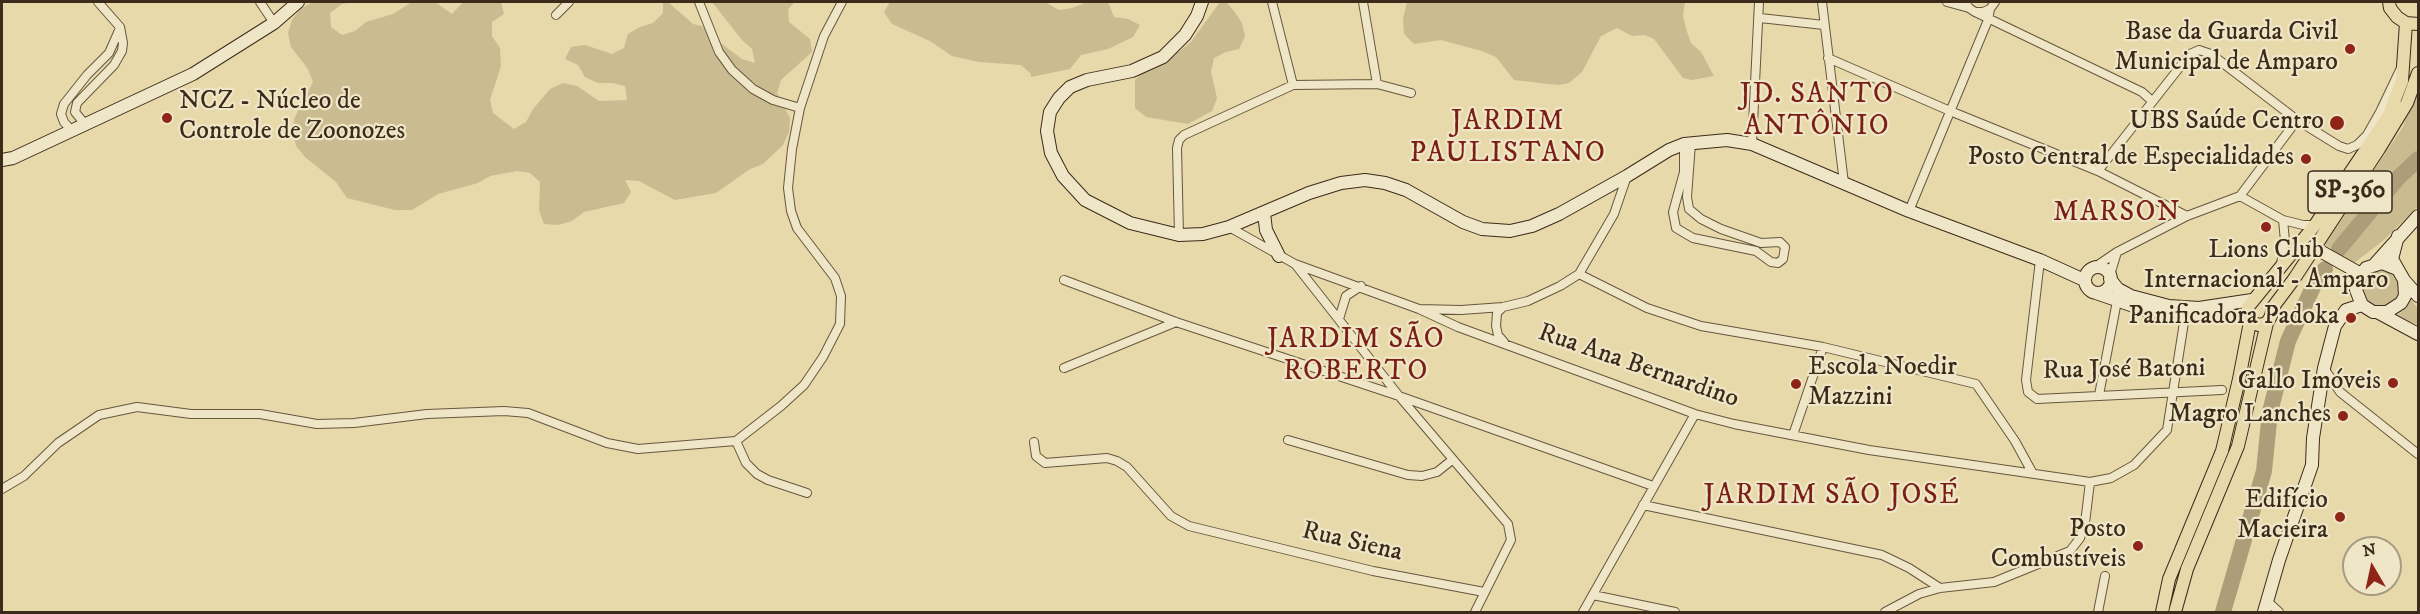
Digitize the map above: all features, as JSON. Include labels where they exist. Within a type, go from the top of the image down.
[{"type":"main road","name":"SP-360","points":[[2162,612],[2169,579],[2222,451],[2239,379],[2248,307],[2315,225],[2389,115],[2397,98],[2412,24],[2397,17],[2390,8],[2389,2]]},
{"type":"main road","name":"SP-360","points":[[2175,612],[2187,569],[2238,446],[2266,323],[2273,307],[2315,249],[2401,113],[2414,89],[2418,73]]},
{"type":"main road","points":[[2254,299],[2264,299],[2273,307]]},
{"type":"main road","points":[[2248,319],[2259,325],[2266,323]]},
{"type":"street","points":[[84,123],[75,112],[77,104],[114,65],[122,51],[123,43],[120,27],[98,2]]},
{"type":"street","points":[[260,2],[274,23]]},
{"type":"street","points":[[2,160],[13,158],[193,74],[274,23],[298,2]]},
{"type":"street","points":[[555,15],[569,2]]},
{"type":"street","points":[[699,2],[719,52],[732,70],[753,89],[772,100],[800,108]]},
{"type":"street","points":[[2,489],[24,476],[58,443],[99,415],[137,407],[191,414],[260,414],[317,424],[354,423],[427,414],[504,411],[528,413],[607,443],[638,449],[736,441],[782,406],[804,385],[823,357],[840,324],[842,296],[835,278],[797,228],[791,211],[788,188],[792,149],[800,108],[824,36],[842,2]]},
{"type":"street","points":[[1202,2],[1197,16],[1185,35],[1163,57],[1132,71],[1087,80],[1070,87],[1050,112],[1047,131],[1051,153],[1063,176],[1085,200],[1130,223],[1179,234],[1203,234],[1229,227],[1309,193],[1341,183],[1365,180],[1385,183],[1406,190],[1463,222],[1482,229],[1510,231],[1541,222],[1627,176],[1652,159],[1688,144],[1727,140],[1752,144],[1909,211],[2040,260],[2084,280],[2088,289],[2117,301],[2145,310],[2185,316],[2248,319]]},
{"type":"street","points":[[1272,2],[1293,85]]},
{"type":"street","points":[[1363,2],[1377,84]]},
{"type":"street","points":[[1752,144],[1760,2]]},
{"type":"street","points":[[1822,2],[1844,183]]},
{"type":"street","points":[[1947,2],[1983,12],[1994,4]]},
{"type":"street","points":[[1909,211],[1994,4]]},
{"type":"street","points":[[1969,7],[1988,20],[2142,92],[2152,101]]},
{"type":"street","points":[[1760,18],[1824,25]]},
{"type":"street","points":[[71,129],[64,122],[61,114],[64,104],[109,53],[120,27]]},
{"type":"street","points":[[2098,171],[2190,54],[2199,50],[2211,54],[2297,120],[2338,146],[2348,149],[2357,145],[2367,135],[2404,62]]},
{"type":"street","points":[[1828,58],[2098,171],[2187,216]]},
{"type":"street","points":[[1179,234],[1177,147],[1184,135],[1293,85],[1377,84],[1411,93]]},
{"type":"street","points":[[2084,280],[2087,272],[2117,252],[2187,216],[2240,196],[2297,120]]},
{"type":"street","points":[[1688,144],[1686,197],[1689,209]]},
{"type":"street","points":[[1673,212],[1680,208],[1689,209],[1701,219],[1741,236],[1761,243],[1776,241],[1783,243],[1784,259],[1778,263],[1771,262],[1756,251],[1684,234],[1676,228],[1673,212],[1684,172],[1688,144]]},
{"type":"street","points":[[1419,309],[1461,310],[1503,307],[1528,301],[1579,274],[1614,214],[1627,176]]},
{"type":"street","points":[[2240,196],[2283,220],[2303,225],[2315,225]]},
{"type":"street","points":[[1264,213],[1266,230],[1279,256]]},
{"type":"street","points":[[2374,265],[2418,216]]},
{"type":"street","points":[[2280,269],[2285,241],[2283,220]]},
{"type":"street","name":"Rua Ana Bernardino","points":[[1229,227],[1295,264],[1361,286],[1458,327],[1695,414],[1869,450],[2032,472],[2090,483],[2111,478],[2134,465],[2167,430],[2174,391]]},
{"type":"street","points":[[2379,313],[2387,312],[2401,303],[2406,288],[2392,259],[2398,236]]},
{"type":"street","points":[[2315,249],[2356,272]]},
{"type":"street","points":[[2096,293],[2104,291],[2110,284],[2117,252]]},
{"type":"street","name":"Rua José Batoni","points":[[2040,260],[2026,380],[2028,392],[2037,399],[2222,390]]},
{"type":"street","points":[[1295,264],[1399,396],[1508,524],[1511,540],[1475,612]]},
{"type":"street","points":[[2356,272],[2374,265],[2390,265],[2418,296]]},
{"type":"street","points":[[2095,267],[2104,268],[2118,289],[2131,296],[2169,306],[2199,308],[2254,299]]},
{"type":"street","points":[[2356,272],[2356,290],[2362,305]]},
{"type":"street","points":[[1579,274],[1647,308],[1701,326],[1823,347],[1976,384],[2015,441],[2032,472]]},
{"type":"street","points":[[1064,280],[1176,322],[1399,396],[1653,486]]},
{"type":"street","points":[[1339,319],[1346,296],[1361,286]]},
{"type":"street","points":[[2099,395],[2117,301]]},
{"type":"street","points":[[2279,612],[2266,607],[2312,465],[2313,438],[2324,368],[2339,318],[2346,310],[2362,305],[2418,334]]},
{"type":"street","name":"Rua Ana Bernardino","points":[[1503,307],[1497,313],[1496,327],[1498,335],[1504,342]]},
{"type":"street","points":[[1458,327],[1457,315],[1461,310]]},
{"type":"street","points":[[2174,391],[2185,316]]},
{"type":"street","points":[[1064,368],[1176,322]]},
{"type":"street","points":[[1792,435],[1823,347]]},
{"type":"street","points":[[2324,368],[2340,392],[2418,454]]},
{"type":"street","points":[[1583,612],[1695,414]]},
{"type":"street","points":[[1288,440],[1408,475],[1422,476],[1437,472],[1452,460]]},
{"type":"street","points":[[736,441],[746,463],[757,474],[807,493]]},
{"type":"street","name":"Rua Siena","points":[[1035,442],[1036,456],[1045,463],[1107,458],[1117,461],[1127,467],[1171,516],[1190,526],[1373,571],[1484,592]]},
{"type":"street","points":[[1885,612],[1919,594],[1940,588],[1994,582],[2070,551],[2080,538],[2085,523],[2090,483]]},
{"type":"street","points":[[1643,505],[1882,555],[1909,568],[1940,588]]},
{"type":"street","points":[[2098,612],[2105,576]]},
{"type":"street","points":[[1593,595],[1676,612]]},
{"type":"shaded area","points":[[313,2],[357,2],[342,4],[330,13],[331,27],[342,35],[355,31],[366,22],[393,14],[412,2],[435,2],[452,14],[463,2],[501,2],[504,14],[492,22],[492,36],[500,48],[501,66],[490,100],[493,113],[514,129],[526,122],[533,109],[550,89],[563,83],[577,86],[599,101],[627,100],[625,86],[598,83],[585,77],[578,65],[565,59],[571,47],[585,45],[612,54],[624,48],[628,34],[653,23],[663,13],[663,2],[668,2],[693,24],[702,26],[710,35],[742,59],[755,63],[752,49],[712,2],[795,2],[788,9],[789,22],[810,39],[812,52],[781,80],[777,93],[790,118],[789,132],[783,145],[763,164],[750,169],[716,193],[675,200],[639,181],[625,180],[631,192],[624,203],[584,212],[572,221],[558,225],[544,224],[539,210],[540,182],[530,173],[517,171],[490,176],[478,183],[438,194],[412,210],[395,210],[347,198],[336,182],[305,157],[296,146],[293,133],[294,119],[313,82],[308,69],[291,47],[288,33],[292,20],[300,9]]},
{"type":"shaded area","points":[[890,2],[1045,2],[1059,10],[1088,2],[1105,2],[1109,4],[1114,17],[1128,19],[1140,25],[1133,37],[1108,49],[1081,55],[1070,69],[1031,77],[1031,74],[1021,65],[979,62],[952,56],[930,41],[892,24],[884,12]]},
{"type":"shaded area","points":[[1220,2],[1226,2],[1234,11],[1242,23],[1245,36],[1239,49],[1214,58],[1211,72],[1217,98],[1212,111],[1188,124],[1146,117],[1135,108],[1135,80],[1145,70],[1180,51],[1191,42]]},
{"type":"shaded area","points":[[1407,2],[1685,2],[1683,15],[1691,43],[1701,52],[1714,76],[1692,80],[1683,78],[1654,39],[1645,35],[1632,36],[1617,28],[1601,36],[1582,72],[1569,83],[1558,85],[1514,80],[1496,57],[1482,51],[1441,40],[1414,44],[1404,34],[1403,19]]},
{"type":"shaded area","points":[[2418,81],[2418,206],[2384,240],[2354,263],[2324,244],[2403,127]]},
{"type":"shaded area","points":[[2381,271],[2394,276],[2399,289],[2394,302],[2381,307],[2368,302],[2363,289],[2368,276]]},
{"type":"shaded area","points":[[2410,298],[2418,309],[2418,325],[2397,316],[2406,308]]},
{"type":"waterway","points":[[2339,249],[2398,178],[2418,159]]},
{"type":"waterway","points":[[2223,612],[2264,471],[2270,412],[2288,341],[2314,285],[2325,269]]},
{"type":"place","name":"Base da Guarda Civil Municipal de Amparo","points":[[2350,49]]},
{"type":"place","name":"NCZ - Núcleo de Controle de Zoonozes","points":[[167,118]]},
{"type":"place","name":"UBS Saúde Centro","points":[[2337,123]]},
{"type":"place","name":"Posto Central de Especialidades","points":[[2306,159]]},
{"type":"place","name":"Lions Club Internacional - Amparo","points":[[2266,227]]},
{"type":"place","name":"Panificadora Padoka","points":[[2351,318]]},
{"type":"place","name":"Gallo Imóveis","points":[[2393,383]]},
{"type":"place","name":"Escola Noedir Mazzini","points":[[1796,384]]},
{"type":"place","name":"Magro Lanches","points":[[2343,416]]},
{"type":"place","name":"Edifício Macieira","points":[[2340,517]]},
{"type":"place","name":"Posto Combustíveis","points":[[2138,546]]},
{"type":"district","name":"JD. SANTO ANTÔNIO","points":[[1817,112]]},
{"type":"district","name":"JARDIM PAULISTANO","points":[[1508,139]]},
{"type":"district","name":"MARSON","points":[[2117,214]]},
{"type":"district","name":"JARDIM SÃO ROBERTO","points":[[1356,357]]},
{"type":"district","name":"JARDIM SÃO JOSÉ","points":[[1832,497]]}]
